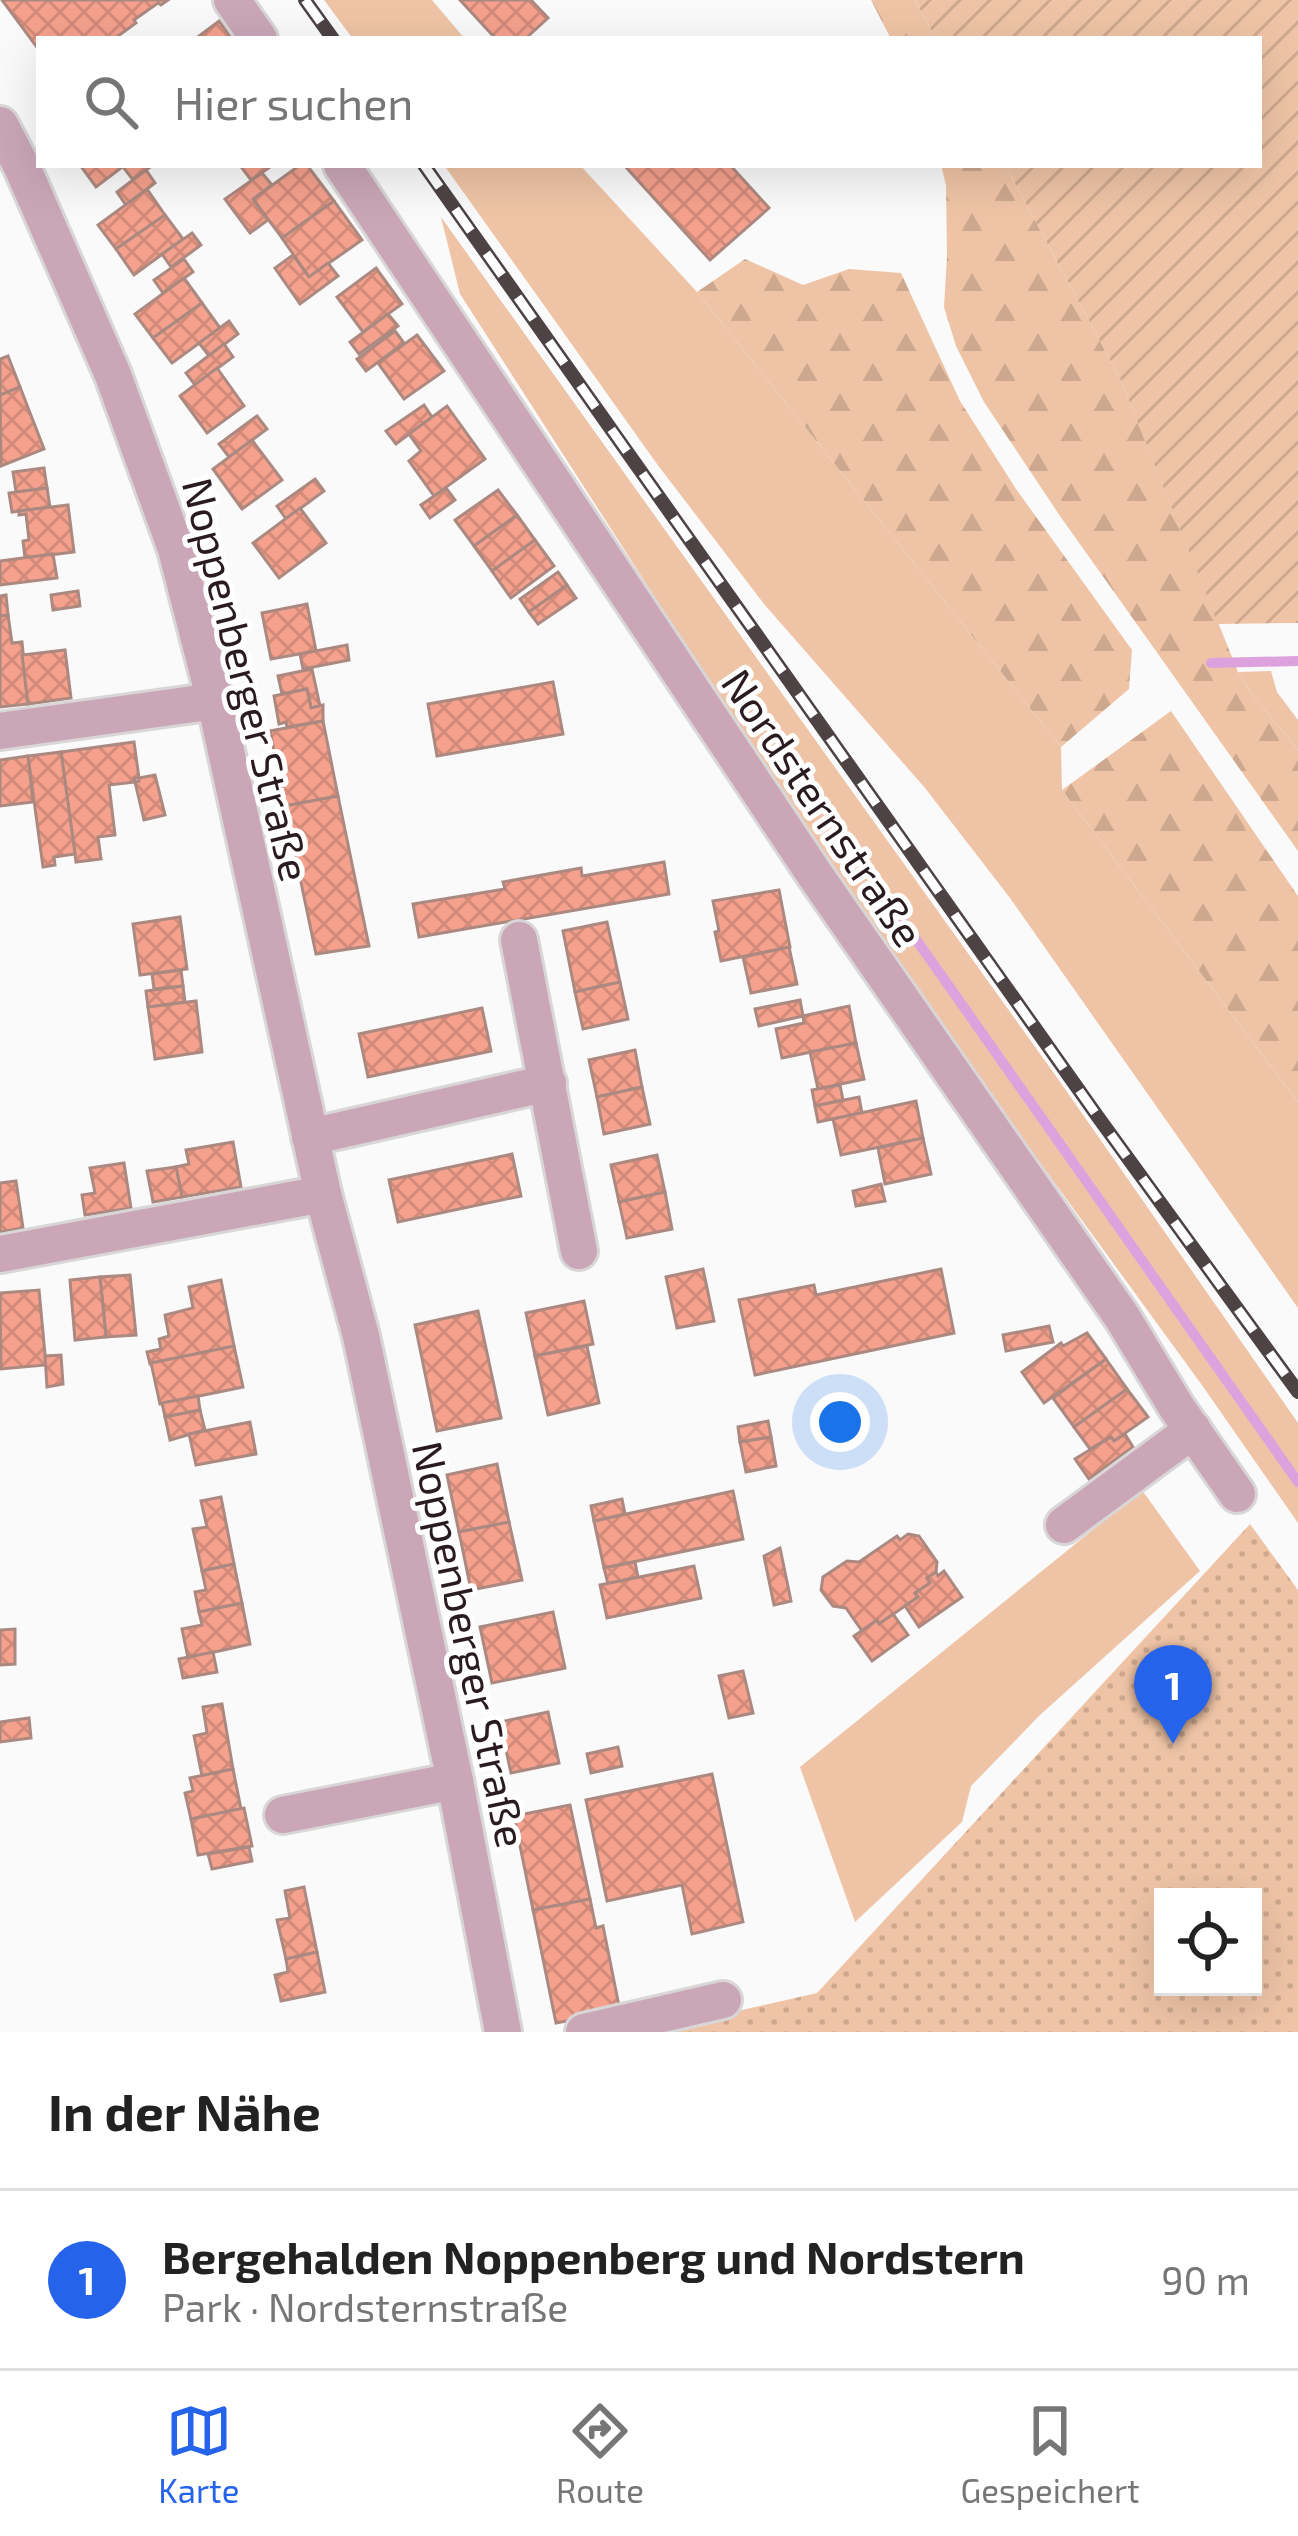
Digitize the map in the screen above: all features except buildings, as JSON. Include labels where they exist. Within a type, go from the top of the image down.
[{"type":"street","points":[[232,0],[257,36]]},
{"type":"street","name":"Noppenberger Straße","points":[[0,125],[113,375],[176,549],[215,701],[322,1194],[361,1336],[503,2032]]},
{"type":"street","name":"Nordsternstraße","points":[[344,168],[790,838],[1122,1317],[1238,1495]]},
{"type":"street","points":[[0,731],[215,701]]},
{"type":"street","points":[[519,940],[579,1251]]},
{"type":"street","points":[[310,1137],[548,1083]]},
{"type":"street","points":[[0,1253],[322,1194]]},
{"type":"street","points":[[1064,1525],[1193,1430]]},
{"type":"street","points":[[283,1815],[454,1781]]},
{"type":"street","points":[[584,2032],[723,2000]]},
{"type":"green space","points":[[324,0],[432,0],[462,36],[351,36]]},
{"type":"green space","points":[[871,0],[915,0],[934,36],[889,36]]},
{"type":"green space","points":[[915,0],[1298,0],[1298,623],[1218,624],[1120,378],[1007,168],[1262,168],[1262,36],[934,36]]},
{"type":"green space","points":[[446,168],[583,168],[697,292],[1061,747],[1062,790],[1298,1102],[1298,1308],[1010,898],[925,788],[764,604],[657,464]]},
{"type":"green space","points":[[942,168],[1007,168],[1120,378],[1238,672],[1298,750],[1298,851],[984,402],[956,346],[944,307],[946,185]]},
{"type":"green space","points":[[441,217],[1058,1079],[1298,1423],[1298,1523],[982,1083],[658,602],[460,294]]},
{"type":"green space","points":[[745,259],[803,285],[849,269],[901,273],[960,401],[1016,489],[1132,650],[1129,689],[1061,747],[697,292]]},
{"type":"green space","points":[[1271,671],[1277,692],[1298,720],[1298,750],[1238,672]]},
{"type":"green space","points":[[1171,711],[1298,896],[1298,1102],[1062,790]]},
{"type":"green space","points":[[1142,1490],[1200,1571],[1040,1715],[971,1786],[962,1822],[855,1922],[800,1767]]},
{"type":"green space","points":[[1250,1524],[1298,1590],[1298,2032],[645,2032],[817,1993]]},
{"type":"waterway","points":[[1211,663],[1298,661]]},
{"type":"waterway","points":[[889,901],[1298,1482]]},
{"type":"railway","points":[[305,0],[331,36]]},
{"type":"railway","points":[[426,168],[1298,1392]]},
{"type":"place","name":"Bergehalden Noppenberg und Nordstern","points":[[1173,1744]]}]
